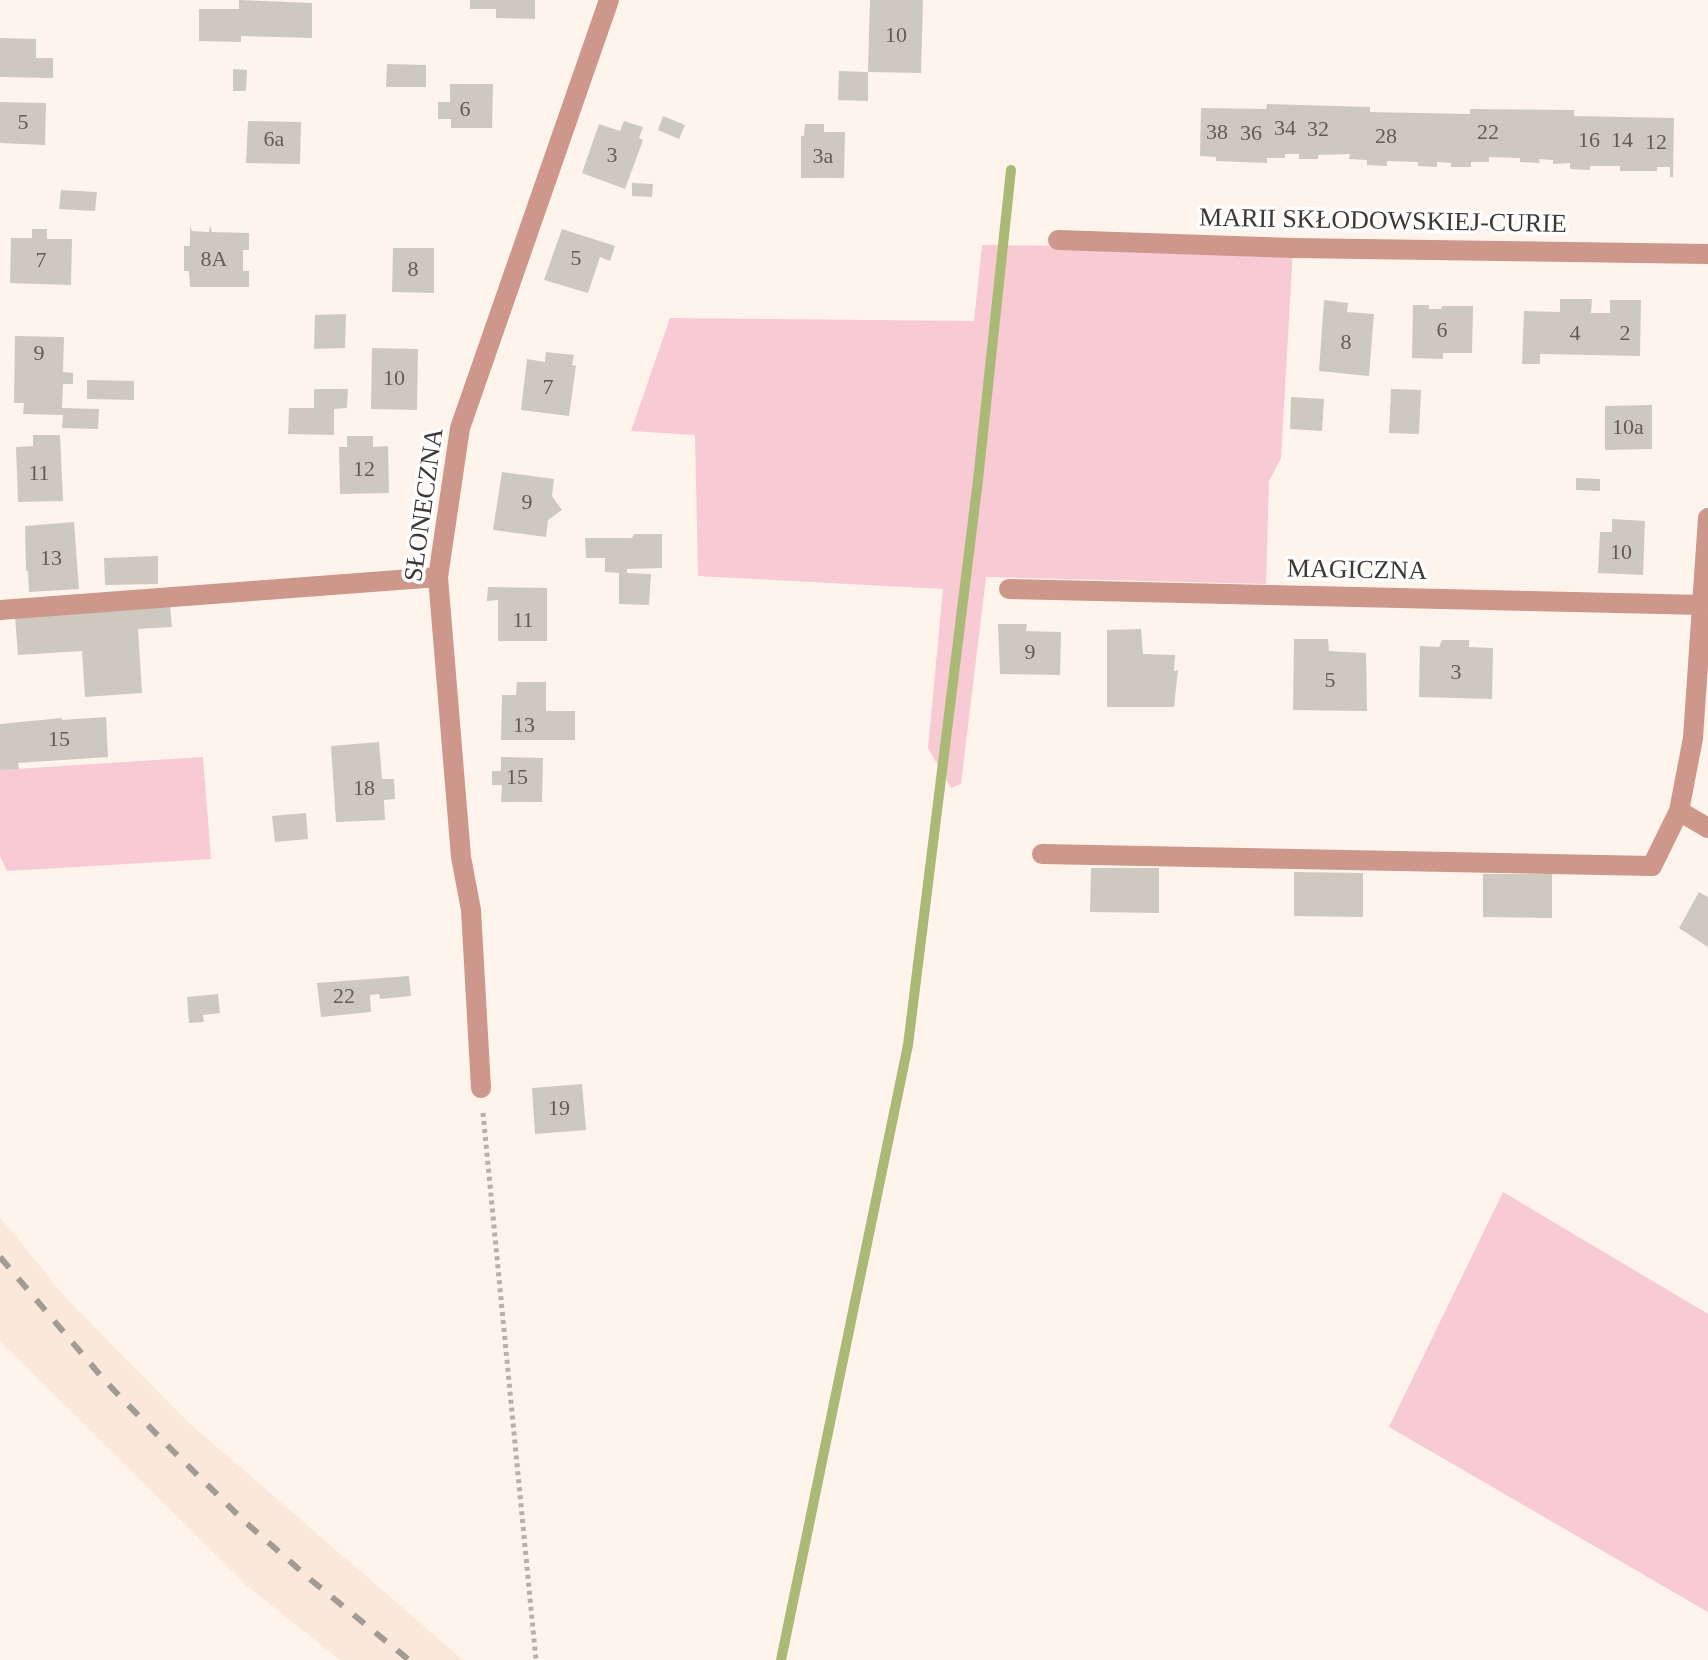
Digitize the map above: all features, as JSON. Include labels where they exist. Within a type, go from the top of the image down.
[{"type":"street","name":"SŁONECZNA","points":[[481,1088],[471,910],[461,857],[438,577],[460,428],[609,0]]},
{"type":"street","name":"MARII SKŁODOWSKIEJ-CURIE","points":[[1058,240],[1309,248],[1708,254]]},
{"type":"street","points":[[1042,854],[1652,866],[1679,811],[1693,738],[1708,518]]},
{"type":"street","points":[[0,610],[438,577]]},
{"type":"street","name":"MAGICZNA","points":[[1009,589],[1703,605]]},
{"type":"street","points":[[1679,811],[1708,828]]},
{"type":"path","points":[[481,1088],[536,1660]]},
{"type":"shaded area","points":[[982,245],[1293,248],[1281,458],[1269,481],[1266,584],[986,577],[961,784],[951,788],[928,748],[943,589],[698,576],[695,435],[631,431],[670,318],[974,321]]},
{"type":"shaded area","points":[[203,757],[211,859],[7,871],[0,856],[0,770]]},
{"type":"shaded area","points":[[1503,1192],[1708,1314],[1708,1612],[1389,1427]]},
{"type":"shaded area","points":[[0,1217],[66,1298],[188,1422],[463,1660],[340,1660],[246,1585],[0,1341]]},
{"type":"building","points":[[239,0],[312,3],[312,38],[241,36],[241,42],[199,41],[199,9],[239,9]]},
{"type":"building","points":[[470,0],[535,0],[535,19],[496,18],[496,9],[470,9]]},
{"type":"building","points":[[870,0],[923,0],[921,73],[868,72]]},
{"type":"building","points":[[0,38],[36,39],[36,58],[53,58],[53,78],[0,77]]},
{"type":"building","points":[[387,64],[426,65],[426,87],[386,87]]},
{"type":"building","points":[[233,69],[247,70],[246,91],[233,91]]},
{"type":"building","points":[[839,71],[868,72],[868,101],[838,100]]},
{"type":"building","points":[[450,84],[493,84],[492,128],[451,128],[451,119],[438,119],[438,102],[450,102]]},
{"type":"building","points":[[0,102],[46,103],[45,145],[0,143]]},
{"type":"building","points":[[1267,104],[1370,107],[1370,112],[1470,114],[1470,109],[1574,110],[1574,116],[1674,118],[1673,177],[1670,177],[1670,167],[1657,167],[1657,171],[1620,171],[1620,166],[1570,169],[1570,163],[1553,164],[1553,160],[1539,159],[1540,163],[1520,162],[1520,158],[1489,157],[1489,162],[1471,162],[1471,167],[1451,167],[1451,163],[1437,162],[1437,167],[1418,166],[1418,162],[1387,161],[1387,166],[1367,165],[1367,160],[1349,159],[1350,154],[1299,159],[1299,154],[1285,154],[1285,158],[1267,158],[1267,163],[1216,161],[1216,157],[1200,156],[1201,108],[1266,109]]},
{"type":"building","points":[[663,116],[685,125],[679,139],[658,130]]},
{"type":"building","points":[[248,121],[301,122],[300,164],[246,163]]},
{"type":"building","points":[[624,121],[643,127],[639,138],[643,140],[625,189],[582,173],[599,124],[620,131]]},
{"type":"building","points":[[805,124],[824,124],[824,132],[845,132],[844,178],[801,178],[801,136],[804,136]]},
{"type":"building","points":[[632,183],[653,184],[652,197],[632,196]]},
{"type":"building","points":[[61,190],[97,192],[95,211],[59,209]]},
{"type":"building","points":[[210,225],[212,232],[249,233],[249,250],[243,250],[243,271],[249,271],[249,287],[190,287],[189,271],[184,271],[184,246],[190,246],[190,226],[192,231],[209,232]]},
{"type":"building","points":[[32,229],[47,229],[47,239],[72,239],[71,285],[10,283],[11,238],[32,238]]},
{"type":"building","points":[[562,229],[615,246],[610,261],[600,257],[588,293],[544,280]]},
{"type":"building","points":[[393,248],[434,248],[434,293],[392,292]]},
{"type":"building","points":[[1560,299],[1592,299],[1591,313],[1610,313],[1610,300],[1641,300],[1640,356],[1540,354],[1540,364],[1522,364],[1524,311],[1560,312]]},
{"type":"building","points":[[1324,300],[1348,303],[1347,312],[1374,314],[1369,376],[1319,371]]},
{"type":"building","points":[[1413,305],[1429,305],[1429,309],[1473,306],[1472,353],[1443,353],[1443,359],[1412,358]]},
{"type":"building","points":[[346,314],[345,348],[314,349],[315,315]]},
{"type":"building","points":[[15,336],[64,337],[63,372],[73,373],[73,384],[63,384],[62,408],[99,409],[98,429],[62,428],[63,415],[23,414],[24,403],[14,403]]},
{"type":"building","points":[[372,348],[418,349],[417,410],[371,409]]},
{"type":"building","points":[[546,352],[574,355],[572,365],[576,366],[569,416],[521,410],[527,359],[545,362]]},
{"type":"building","points":[[87,380],[134,381],[134,400],[87,399]]},
{"type":"building","points":[[314,389],[348,389],[347,408],[334,409],[334,435],[288,434],[289,408],[314,408]]},
{"type":"building","points":[[1391,389],[1421,390],[1419,434],[1389,433]]},
{"type":"building","points":[[1291,397],[1324,399],[1322,431],[1290,429]]},
{"type":"building","points":[[1652,405],[1652,449],[1605,450],[1605,406]]},
{"type":"building","points":[[33,435],[60,435],[63,501],[18,502],[16,447],[33,446]]},
{"type":"building","points":[[347,436],[373,436],[373,447],[388,446],[389,493],[340,494],[339,447],[347,447]]},
{"type":"building","points":[[502,472],[554,479],[552,496],[562,510],[548,520],[546,537],[493,530]]},
{"type":"building","points":[[1576,478],[1600,479],[1600,491],[1576,490]]},
{"type":"building","points":[[1612,519],[1645,521],[1643,575],[1598,573],[1600,532],[1612,532]]},
{"type":"building","points":[[74,522],[79,589],[29,592],[25,526]]},
{"type":"building","points":[[634,534],[662,534],[662,568],[627,569],[627,573],[651,574],[649,605],[619,604],[619,573],[605,572],[605,558],[586,558],[585,538],[632,538]]},
{"type":"building","points":[[158,556],[158,584],[105,585],[104,558]]},
{"type":"building","points":[[488,587],[547,588],[547,641],[498,641],[498,600],[487,601]]},
{"type":"building","points":[[170,606],[172,627],[138,629],[142,693],[85,697],[82,651],[18,655],[15,617]]},
{"type":"building","points":[[998,624],[1027,624],[1026,631],[1061,632],[1060,675],[1000,674]]},
{"type":"building","points":[[1141,629],[1143,654],[1175,655],[1174,671],[1178,670],[1174,707],[1107,707],[1107,630]]},
{"type":"building","points":[[1294,639],[1328,639],[1329,651],[1366,653],[1367,711],[1293,710]]},
{"type":"building","points":[[1442,640],[1469,640],[1469,647],[1493,648],[1492,699],[1419,697],[1420,646],[1439,647]]},
{"type":"building","points":[[517,682],[546,682],[546,711],[575,711],[575,740],[501,740],[502,695],[516,695]]},
{"type":"building","points":[[106,717],[108,757],[18,763],[19,769],[0,770],[0,724]]},
{"type":"building","points":[[379,742],[382,779],[394,779],[395,799],[384,800],[385,820],[336,822],[331,746]]},
{"type":"building","points":[[501,757],[543,758],[542,802],[501,802],[502,785],[492,785],[492,771],[501,771]]},
{"type":"building","points":[[306,813],[308,839],[275,842],[272,816]]},
{"type":"building","points":[[1091,868],[1159,868],[1159,913],[1090,912]]},
{"type":"building","points":[[1294,872],[1363,873],[1363,917],[1294,916]]},
{"type":"building","points":[[1483,874],[1552,874],[1552,918],[1483,917]]},
{"type":"building","points":[[1699,892],[1708,897],[1708,947],[1679,928]]},
{"type":"building","points":[[409,976],[411,996],[380,999],[379,994],[370,995],[371,1012],[321,1017],[317,983]]},
{"type":"building","points":[[218,994],[220,1013],[203,1015],[204,1022],[189,1023],[187,997]]},
{"type":"building","points":[[582,1084],[586,1130],[535,1134],[532,1088]]},
{"type":"waterway","points":[[781,1660],[908,1045],[978,480],[1011,170]]},
{"type":"railway","points":[[0,1257],[106,1382],[244,1521],[409,1660]]}]
